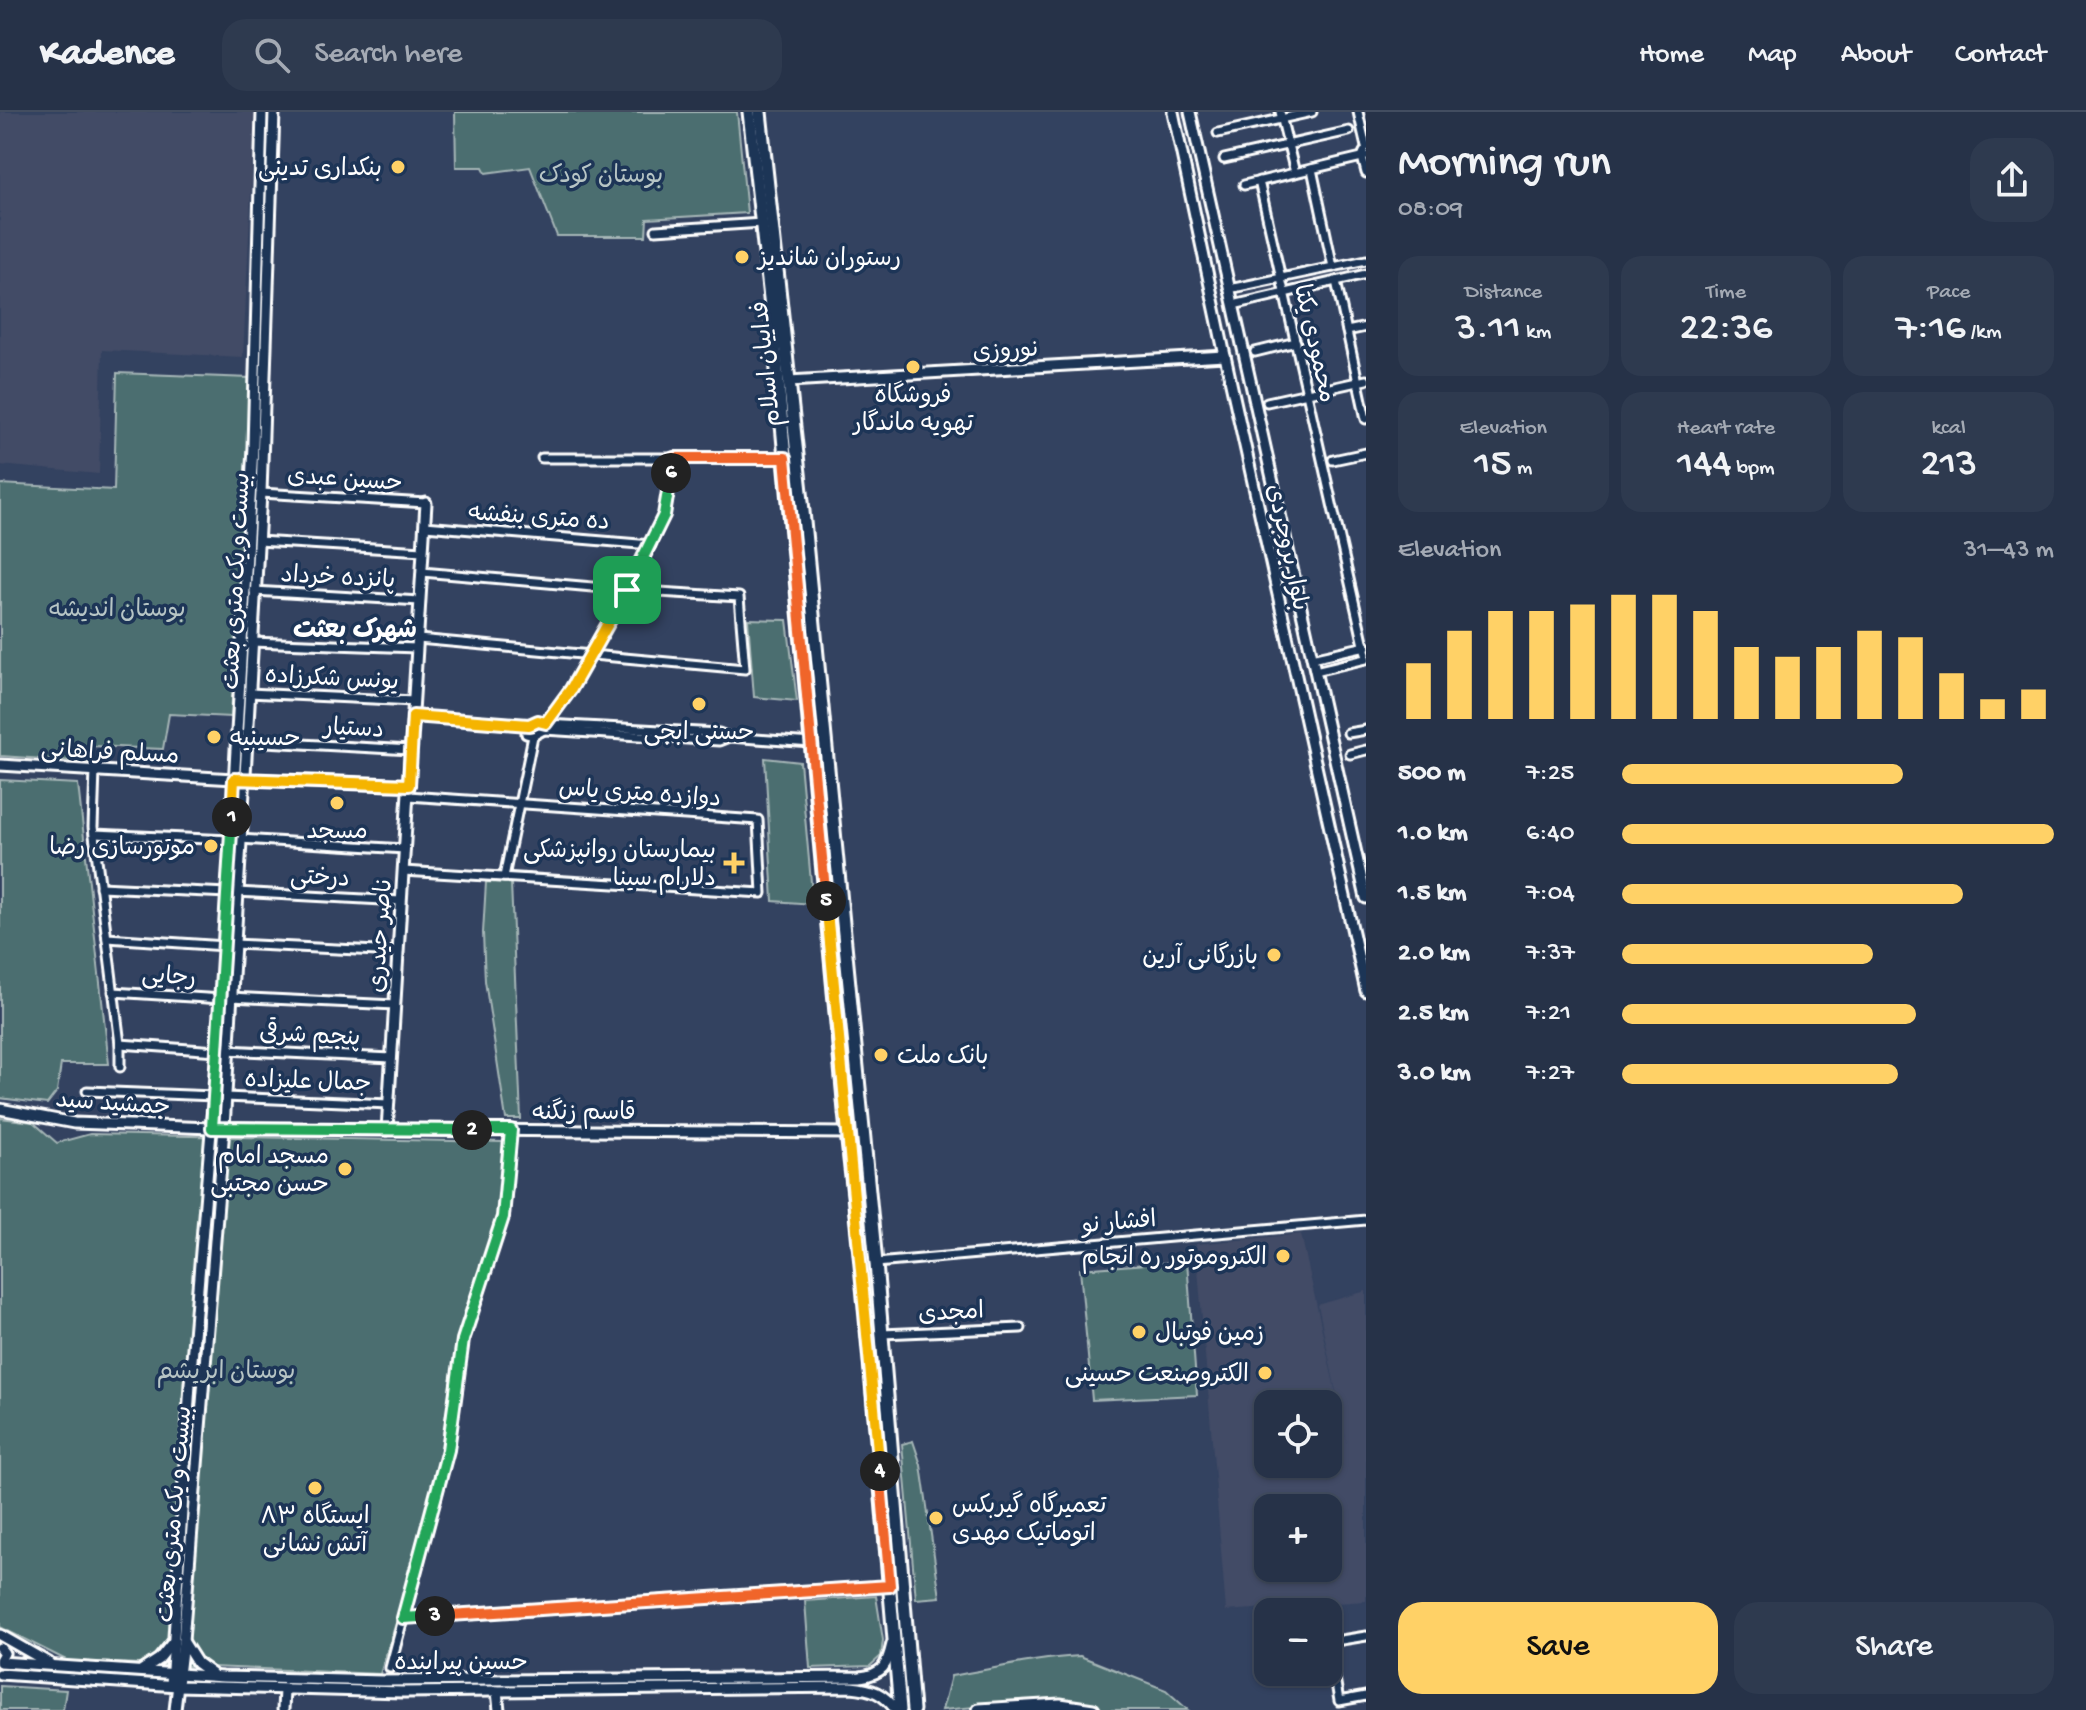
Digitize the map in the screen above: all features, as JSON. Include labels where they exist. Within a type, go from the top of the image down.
[{"type":"main road","name":"بیست و یک متری بعثت","points":[[178,1641],[224,1128],[220,1097],[239,779],[253,447],[262,112]]},
{"type":"main road","name":"بیست و یک متری بعثت","points":[[239,779],[247,741],[261,493],[274,112]]},
{"type":"main road","name":"فداییان اسلام","points":[[749,112],[862,1264],[898,1710]]},
{"type":"main road","name":"فداییان اسلام","points":[[760,112],[876,1263],[913,1710]]},
{"type":"main road","name":"بلوار بروجردی","points":[[1173,112],[1366,991]]},
{"type":"main road","name":"بلوار بروجردی","points":[[1190,112],[1366,898]]},
{"type":"main road","name":"نوروزی","points":[[789,381],[1225,356]]},
{"type":"main road","name":"ناصر حیدری","points":[[387,1130],[426,503]]},
{"type":"main road","name":"مسلم فراهانی","points":[[0,765],[408,790]]},
{"type":"main road","name":"بیست و یک متری بعثت","points":[[174,1685],[188,1412],[212,1128],[220,1097]]},
{"type":"main road","name":"جمشید سید","points":[[0,1109],[74,1123],[224,1128]]},
{"type":"main road","name":"قاسم زنگنه","points":[[224,1128],[847,1133]]},
{"type":"main road","points":[[871,1689],[882,1685],[882,1679],[876,1675],[887,1660],[894,1633]]},
{"type":"main road","points":[[0,1635],[52,1664]]},
{"type":"main road","points":[[139,1671],[150,1667],[178,1641],[197,1663],[223,1677]]},
{"type":"main road","points":[[0,1648],[4,1653],[0,1661]]},
{"type":"main road","name":"حسین پیراینده","points":[[0,1661],[223,1677],[412,1681],[876,1675]]},
{"type":"main road","name":"حسین پیراینده","points":[[0,1674],[284,1690],[871,1689]]},
{"type":"main road","points":[[158,1684],[169,1693],[175,1709]]},
{"type":"main road","points":[[174,1685],[175,1709]]},
{"type":"main road","points":[[871,1689],[888,1699],[898,1710]]},
{"type":"main road","points":[[283,1710],[284,1690]]},
{"type":"main road","points":[[497,1691],[499,1710]]},
{"type":"main road","points":[[979,1710],[1060,1705],[1093,1710]]},
{"type":"street","points":[[1218,133],[1281,116],[1312,112]]},
{"type":"street","points":[[1358,112],[1366,117]]},
{"type":"street","points":[[1358,112],[1366,173]]},
{"type":"street","points":[[1281,116],[1295,173]]},
{"type":"street","points":[[1224,159],[1349,131]]},
{"type":"street","points":[[1244,185],[1312,169],[1365,152]]},
{"type":"street","points":[[1312,169],[1333,267]]},
{"type":"street","name":"محمودی یکتا","points":[[1259,181],[1366,651]]},
{"type":"street","points":[[656,230],[762,223]]},
{"type":"street","points":[[1229,289],[1366,260]]},
{"type":"street","points":[[1233,305],[1366,274]]},
{"type":"street","points":[[1336,281],[1362,380],[1366,419]]},
{"type":"street","points":[[1347,331],[1366,327]]},
{"type":"street","points":[[1255,352],[1296,342]]},
{"type":"street","points":[[1267,402],[1362,380]]},
{"type":"street","points":[[1333,460],[1366,453]]},
{"type":"street","points":[[542,458],[785,458]]},
{"type":"street","points":[[403,871],[504,877],[533,736],[545,726],[571,689],[651,545],[664,515],[674,458]]},
{"type":"street","name":"حسین عبدی","points":[[261,493],[426,503]]},
{"type":"street","name":"ده متری بنفشه","points":[[425,526],[651,545]]},
{"type":"street","points":[[258,541],[423,551]]},
{"type":"street","points":[[251,642],[418,644],[745,669],[739,597],[422,572]]},
{"type":"street","name":"پانزده خرداد","points":[[254,591],[420,601]]},
{"type":"street","points":[[1312,658],[1366,651]]},
{"type":"street","points":[[1315,671],[1366,651]]},
{"type":"street","name":"یونس شکرزاده","points":[[249,693],[414,701]]},
{"type":"street","points":[[413,716],[529,725],[538,721],[545,726],[719,741],[729,737],[812,743]]},
{"type":"street","points":[[529,725],[525,732],[533,736]]},
{"type":"street","points":[[1348,733],[1366,730]]},
{"type":"street","name":"دستیار","points":[[247,741],[411,750]]},
{"type":"street","points":[[1350,754],[1366,750]]},
{"type":"street","points":[[95,771],[94,834],[120,1044],[120,1067]]},
{"type":"street","name":"دوازده متری یاس","points":[[408,790],[518,803],[758,820],[762,893],[504,877]]},
{"type":"street","points":[[94,834],[405,849]]},
{"type":"street","name":"درختی","points":[[100,887],[401,901]]},
{"type":"street","points":[[107,938],[398,952]]},
{"type":"street","name":"رجایی","points":[[113,992],[395,1005]]},
{"type":"street","name":"پنجم شرقی","points":[[120,1044],[392,1058]]},
{"type":"street","name":"جمال علیزاده","points":[[87,1091],[389,1104]]},
{"type":"street","points":[[390,1668],[448,1450],[463,1340],[503,1217],[511,1130]]},
{"type":"street","name":"افشار نو","points":[[876,1263],[1366,1220]]},
{"type":"street","name":"امجدی","points":[[882,1334],[1021,1328]]},
{"type":"street","points":[[403,1618],[890,1586]]},
{"type":"street","points":[[1342,1640],[1366,1636]]},
{"type":"street","points":[[1336,1686],[1339,1701],[1366,1696]]},
{"type":"shaded area","points":[[0,112],[255,112],[243,357],[102,350],[99,474],[0,465]]},
{"type":"shaded area","points":[[1301,1234],[1335,1390],[1254,1390],[1254,1478],[1342,1478],[1342,1421],[1347,1444],[1342,1420],[1342,1390],[1336,1390],[1318,1305],[1366,1291],[1366,1601],[1254,1598],[1254,1609],[1226,1611],[1196,1244]]},
{"type":"green space","name":"بوستان کودک","points":[[455,112],[737,112],[747,213],[647,219],[646,236],[557,236],[530,167],[486,173],[483,167],[456,167]]},
{"type":"green space","name":"بوستان اندیشه","points":[[117,373],[251,378],[231,717],[169,714],[163,749],[93,746],[89,762],[0,756],[0,484],[114,490]]},
{"type":"green space","points":[[748,619],[787,620],[797,701],[754,697]]},
{"type":"green space","points":[[765,758],[800,762],[813,904],[773,901]]},
{"type":"green space","points":[[0,780],[78,784],[109,1064],[61,1064],[57,1091],[47,1104],[0,1098]]},
{"type":"green space","points":[[486,882],[511,883],[521,1119],[506,1119],[485,981],[483,933]]},
{"type":"green space","name":"بوستان ابریشم","points":[[0,1118],[33,1122],[57,1143],[90,1134],[503,1142],[497,1215],[457,1338],[441,1450],[400,1610],[380,1674],[68,1661],[0,1627]]},
{"type":"green space","name":"زمین فوتبال","points":[[1187,1261],[1197,1395],[1092,1400],[1080,1269]]},
{"type":"green space","points":[[913,1441],[921,1465],[940,1597],[916,1599],[902,1444]]},
{"type":"green space","points":[[876,1596],[883,1640],[881,1656],[870,1666],[810,1668],[805,1601]]},
{"type":"green space","points":[[1080,1656],[1166,1690],[1188,1710],[1106,1710],[1071,1701],[1050,1700],[942,1710],[951,1676],[1032,1661]]},
{"type":"green space","points":[[0,1686],[66,1690],[63,1710],[0,1710]]},
{"type":"place","name":"بنکداری تدینی","points":[[398,167]]},
{"type":"place","name":"رستوران شاندیز","points":[[742,257]]},
{"type":"place","name":"فروشگاه تهویه ماندگار","points":[[913,367]]},
{"type":"place","name":"حسنی ابجی","points":[[699,704]]},
{"type":"place","name":"حسینیه","points":[[214,737]]},
{"type":"place","name":"مسجد","points":[[337,803]]},
{"type":"place","name":"موتورسازی رضا","points":[[211,846]]},
{"type":"place","name":"بیمارستان روانپزشکی دلارام سینا","points":[[734,863]]},
{"type":"place","name":"بازرگانی آرین","points":[[1274,955]]},
{"type":"place","name":"بانک ملت","points":[[881,1055]]},
{"type":"place","name":"مسجد امام حسن مجتبی","points":[[345,1169]]},
{"type":"place","name":"الکتروموتور ره انجام","points":[[1283,1256]]},
{"type":"place","name":"زمین فوتبال","points":[[1139,1332]]},
{"type":"place","name":"الکتروصنعت حسینی","points":[[1265,1373]]},
{"type":"place","name":"ایستگاه ۸۳ آتش نشانی","points":[[315,1488]]},
{"type":"place","name":"تعمیرگاه گیربکس اتوماتیک مهدی","points":[[936,1518]]},
{"type":"district","name":"شهرک بعثت","points":[[355,628]]},
{"type":"route","points":[[674,458],[785,458],[890,1586],[403,1618],[448,1450],[463,1340],[503,1217],[511,1130],[212,1128],[234,779],[409,785],[413,716],[529,725],[538,721],[546,723],[571,689],[627,590],[664,515],[674,458]]}]
